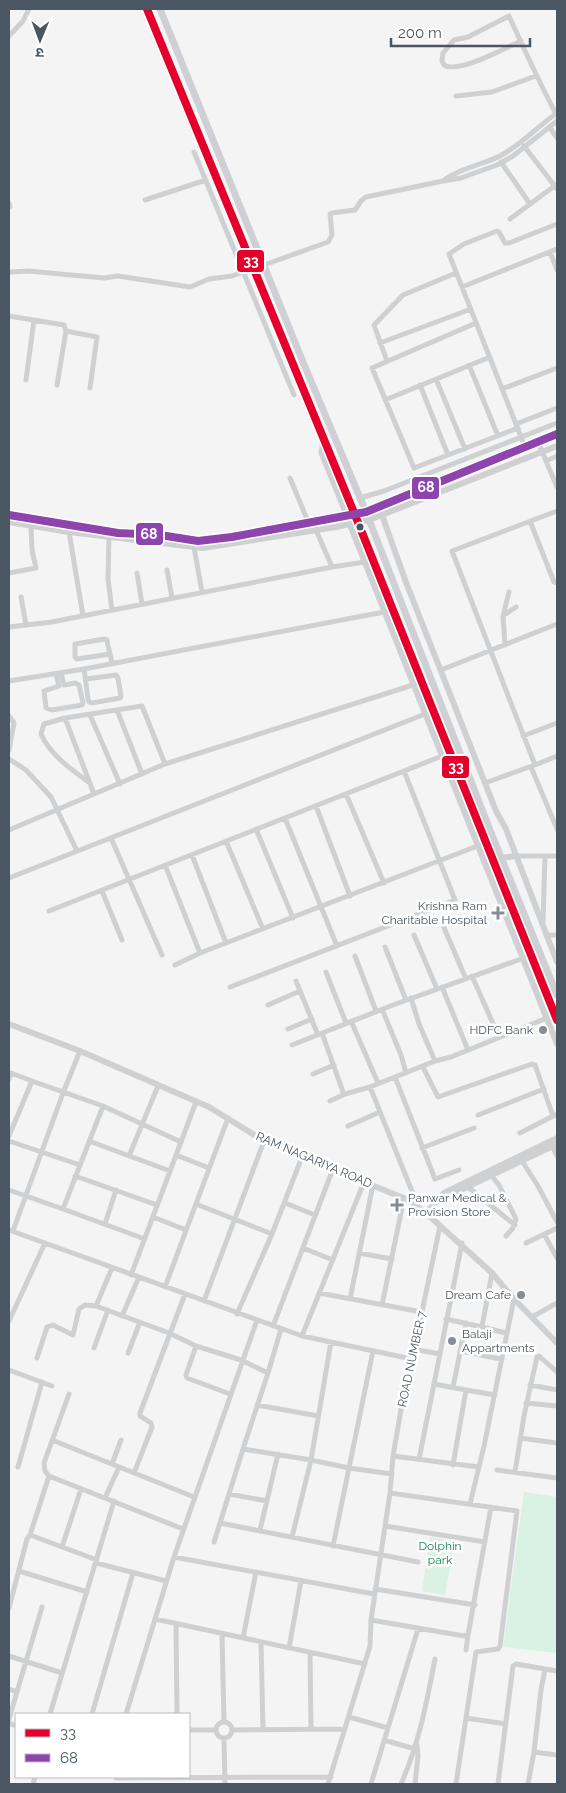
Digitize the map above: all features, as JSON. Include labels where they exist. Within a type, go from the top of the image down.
[{"type":"main road","points":[[146,9],[355,515],[482,844],[557,1020]]},
{"type":"main road","points":[[160,9],[366,512],[501,858],[557,995]]},
{"type":"street","points":[[9,36],[23,21],[29,9]]},
{"type":"street","points":[[443,181],[454,173],[470,169],[501,156],[557,113],[536,76],[521,42],[509,16],[468,37],[456,38],[445,50],[442,61],[444,65],[449,67],[470,64],[521,42]]},
{"type":"street","points":[[456,96],[492,92],[536,76]]},
{"type":"street","points":[[264,265],[328,242],[332,235],[330,214],[332,213],[355,210],[366,197],[461,178],[501,162],[557,122]]},
{"type":"street","points":[[550,128],[557,138]]},
{"type":"street","points":[[510,219],[556,186],[524,146]]},
{"type":"street","points":[[194,152],[294,395]]},
{"type":"street","points":[[501,162],[530,204]]},
{"type":"street","points":[[145,200],[206,180]]},
{"type":"street","points":[[525,447],[449,254],[464,244],[497,231],[505,243],[509,244],[557,224]]},
{"type":"street","points":[[462,287],[557,249]]},
{"type":"street","points":[[550,252],[557,270]]},
{"type":"street","points":[[9,278],[9,272],[28,271],[104,278],[118,276],[190,287],[209,279],[232,276],[254,268]]},
{"type":"street","points":[[387,361],[374,325],[403,295],[456,273]]},
{"type":"street","points":[[380,343],[471,309]]},
{"type":"street","points":[[9,316],[64,325],[66,331],[57,385]]},
{"type":"street","points":[[26,380],[34,320]]},
{"type":"street","points":[[476,323],[372,368],[414,468],[498,436],[557,408]]},
{"type":"street","points":[[66,331],[97,337],[90,388]]},
{"type":"street","points":[[385,400],[490,357]]},
{"type":"street","points":[[469,365],[498,436]]},
{"type":"street","points":[[502,389],[557,368]]},
{"type":"street","points":[[436,379],[465,449]]},
{"type":"street","points":[[420,385],[448,455]]},
{"type":"street","points":[[360,498],[384,491],[557,423]]},
{"type":"street","points":[[9,515],[96,531],[160,535],[198,541],[232,537],[366,512],[557,434]]},
{"type":"street","points":[[323,436],[321,452],[346,516]]},
{"type":"street","points":[[538,442],[557,487]]},
{"type":"street","points":[[9,522],[69,532],[203,548],[350,525],[369,520],[557,446]]},
{"type":"street","points":[[546,461],[557,456]]},
{"type":"street","points":[[290,478],[309,524]]},
{"type":"street","points":[[557,511],[452,551],[557,829]]},
{"type":"street","points":[[382,514],[407,585],[485,784],[506,829],[557,962]]},
{"type":"street","points":[[530,521],[554,582],[557,582]]},
{"type":"street","points":[[350,525],[442,756],[482,844],[557,1044]]},
{"type":"street","points":[[9,573],[36,568],[32,550],[31,526]]},
{"type":"street","points":[[316,530],[332,567]]},
{"type":"street","points":[[69,532],[83,616]]},
{"type":"street","points":[[109,537],[108,579],[112,610]]},
{"type":"street","points":[[194,547],[202,592]]},
{"type":"street","points":[[9,627],[52,622],[365,562]]},
{"type":"street","points":[[167,570],[172,598]]},
{"type":"street","points":[[137,573],[142,604]]},
{"type":"street","points":[[506,645],[504,616],[509,592]]},
{"type":"street","points":[[21,597],[26,625]]},
{"type":"street","points":[[504,616],[516,607]]},
{"type":"street","points":[[9,681],[112,664],[384,612]]},
{"type":"street","points":[[441,670],[557,624]]},
{"type":"street","points":[[110,654],[77,659],[75,657],[75,644],[105,639],[110,654],[112,664]]},
{"type":"street","points":[[84,669],[88,699],[92,703],[120,698],[116,675],[86,679]]},
{"type":"street","points":[[58,673],[61,686]]},
{"type":"street","points":[[74,683],[79,685],[83,704],[52,710],[46,709],[44,691],[61,686],[74,683]]},
{"type":"street","points":[[9,830],[165,764],[413,684]]},
{"type":"street","points":[[90,783],[64,762],[43,740],[41,734],[44,724],[65,718],[142,706],[165,764]]},
{"type":"street","points":[[117,710],[142,774]]},
{"type":"street","points":[[9,878],[425,714]]},
{"type":"street","points":[[90,715],[120,784]]},
{"type":"street","points":[[9,716],[14,723],[9,750]]},
{"type":"street","points":[[65,718],[94,794]]},
{"type":"street","points":[[523,736],[557,723]]},
{"type":"street","points":[[49,911],[442,756]]},
{"type":"street","points":[[485,784],[557,756]]},
{"type":"street","points":[[9,759],[26,770],[51,797],[77,851]]},
{"type":"street","points":[[230,987],[455,900],[404,771]]},
{"type":"street","points":[[346,794],[384,883]]},
{"type":"street","points":[[316,806],[350,896]]},
{"type":"street","points":[[286,818],[337,946]]},
{"type":"street","points":[[256,829],[293,918]]},
{"type":"street","points":[[111,838],[162,955]]},
{"type":"street","points":[[226,841],[263,929]]},
{"type":"street","points":[[175,965],[200,953],[482,844]]},
{"type":"street","points":[[192,855],[226,943]]},
{"type":"street","points":[[543,925],[545,856]]},
{"type":"street","points":[[501,858],[557,856]]},
{"type":"street","points":[[165,866],[200,953]]},
{"type":"street","points":[[102,890],[122,940]]},
{"type":"street","points":[[442,924],[466,979]]},
{"type":"street","points":[[414,935],[468,1050]]},
{"type":"street","points":[[533,937],[557,935]]},
{"type":"street","points":[[385,947],[436,1061]]},
{"type":"street","points":[[355,956],[376,1011]]},
{"type":"street","points":[[292,1045],[376,1011],[524,958]]},
{"type":"street","points":[[326,972],[378,1083]]},
{"type":"street","points":[[472,976],[499,1037]]},
{"type":"street","points":[[296,981],[345,1094]]},
{"type":"street","points":[[268,1005],[300,991]]},
{"type":"street","points":[[382,1009],[401,1055],[406,1073]]},
{"type":"street","points":[[330,1101],[451,1057],[547,1018]]},
{"type":"street","points":[[288,1029],[312,1019]]},
{"type":"street","name":"RAM NAGARIYA ROAD","points":[[9,1024],[80,1051],[209,1107],[264,1141],[404,1198],[418,1206],[462,1243],[557,1343]]},
{"type":"street","points":[[80,1051],[11,1231],[302,1336],[412,1359]]},
{"type":"street","points":[[423,1067],[438,1097],[530,1064],[535,1065],[555,1115],[520,1133]]},
{"type":"street","points":[[313,1074],[334,1065]]},
{"type":"street","points":[[10,1075],[103,1106],[181,1142]]},
{"type":"street","points":[[395,1077],[435,1179],[459,1170]]},
{"type":"street","points":[[9,1136],[32,1082]]},
{"type":"street","points":[[129,1156],[158,1086]]},
{"type":"street","points":[[370,1087],[418,1206]]},
{"type":"street","points":[[478,1115],[544,1089]]},
{"type":"street","points":[[131,1275],[196,1102]]},
{"type":"street","points":[[62,1209],[103,1106]]},
{"type":"street","points":[[348,1126],[380,1112]]},
{"type":"street","points":[[165,1287],[228,1118]]},
{"type":"street","points":[[422,1148],[474,1128]]},
{"type":"street","points":[[426,1212],[444,1193],[557,1138]]},
{"type":"street","points":[[9,1141],[80,1165]]},
{"type":"street","points":[[89,1141],[170,1171]]},
{"type":"street","points":[[204,1301],[264,1141]]},
{"type":"street","points":[[434,1202],[555,1145],[557,1156]]},
{"type":"street","points":[[176,1155],[209,1168]]},
{"type":"street","points":[[237,1314],[272,1234],[302,1157]]},
{"type":"street","points":[[522,1161],[557,1222]]},
{"type":"street","points":[[273,1326],[333,1169]]},
{"type":"street","points":[[491,1175],[499,1185],[516,1219],[515,1225],[506,1236]]},
{"type":"street","points":[[75,1176],[158,1205]]},
{"type":"street","points":[[302,1336],[364,1182]]},
{"type":"street","points":[[350,1299],[373,1186]]},
{"type":"street","points":[[468,1187],[515,1225]]},
{"type":"street","points":[[9,1190],[145,1239]]},
{"type":"street","points":[[105,1224],[116,1190]]},
{"type":"street","points":[[382,1305],[404,1198]]},
{"type":"street","points":[[284,1202],[315,1215]]},
{"type":"street","points":[[196,1204],[272,1234]]},
{"type":"street","points":[[153,1218],[186,1230]]},
{"type":"street","name":"ROAD NUMBER 7","points":[[328,1784],[370,1646],[371,1620],[390,1492],[393,1456],[407,1375],[440,1226]]},
{"type":"street","points":[[526,1243],[557,1228]]},
{"type":"street","points":[[544,1234],[557,1258]]},
{"type":"street","points":[[9,1321],[45,1243]]},
{"type":"street","points":[[419,1459],[462,1243]]},
{"type":"street","points":[[303,1248],[332,1260]]},
{"type":"street","points":[[359,1253],[392,1259]]},
{"type":"street","points":[[96,1306],[112,1268]]},
{"type":"street","points":[[482,1327],[492,1273]]},
{"type":"street","points":[[122,1316],[139,1277]]},
{"type":"street","points":[[134,1473],[152,1427],[152,1424],[140,1416],[140,1412],[185,1294]]},
{"type":"street","points":[[319,1294],[422,1312]]},
{"type":"street","points":[[470,1504],[514,1299]]},
{"type":"street","points":[[532,1317],[557,1303]]},
{"type":"street","points":[[37,1358],[47,1328],[53,1325],[73,1335],[79,1309],[85,1305],[108,1310],[196,1346],[242,1360],[268,1373]]},
{"type":"street","points":[[94,1348],[108,1310]]},
{"type":"street","points":[[446,1319],[506,1333]]},
{"type":"street","points":[[126,1713],[183,1529],[257,1320]]},
{"type":"street","points":[[128,1353],[140,1322]]},
{"type":"street","points":[[453,1387],[466,1323]]},
{"type":"street","points":[[214,1542],[281,1329]]},
{"type":"street","points":[[292,1537],[311,1460],[331,1342]]},
{"type":"street","points":[[196,1346],[186,1375],[187,1378],[230,1394]]},
{"type":"street","points":[[413,1349],[440,1354]]},
{"type":"street","points":[[333,1546],[373,1351]]},
{"type":"street","points":[[460,1351],[501,1359]]},
{"type":"street","points":[[515,1472],[526,1403],[537,1357],[539,1356],[557,1372]]},
{"type":"street","points":[[9,1370],[52,1386]]},
{"type":"street","points":[[18,1467],[42,1382]]},
{"type":"street","points":[[434,1384],[495,1394]]},
{"type":"street","points":[[530,1385],[557,1390]]},
{"type":"street","points":[[453,1465],[466,1390]]},
{"type":"street","points":[[69,1394],[44,1463],[45,1471],[49,1476],[183,1529]]},
{"type":"street","points":[[526,1403],[557,1406]]},
{"type":"street","points":[[257,1405],[318,1416]]},
{"type":"street","points":[[520,1438],[557,1443]]},
{"type":"street","points":[[52,1440],[194,1497]]},
{"type":"street","points":[[112,1464],[121,1440]]},
{"type":"street","points":[[243,1449],[392,1474]]},
{"type":"street","points":[[260,1530],[278,1454]]},
{"type":"street","points":[[393,1456],[479,1467]]},
{"type":"street","points":[[105,1498],[119,1466]]},
{"type":"street","points":[[497,1470],[557,1478]]},
{"type":"street","points":[[9,1608],[27,1539],[30,1535],[49,1476]]},
{"type":"street","points":[[62,1547],[81,1489]]},
{"type":"street","points":[[390,1492],[517,1511],[500,1646],[498,1649],[476,1652],[456,1784]]},
{"type":"street","points":[[229,1494],[266,1501]]},
{"type":"street","points":[[50,1713],[114,1502]]},
{"type":"street","points":[[466,1650],[491,1507]]},
{"type":"street","points":[[220,1524],[260,1530],[418,1562]]},
{"type":"street","points":[[384,1526],[485,1542]]},
{"type":"street","points":[[30,1535],[96,1561],[166,1581]]},
{"type":"street","points":[[174,1557],[301,1581],[475,1605]]},
{"type":"street","points":[[19,1571],[87,1592]]},
{"type":"street","points":[[243,1638],[256,1572]]},
{"type":"street","points":[[92,1713],[133,1573]]},
{"type":"street","points":[[289,1648],[301,1581]]},
{"type":"street","points":[[9,1584],[15,1586]]},
{"type":"street","points":[[9,1719],[42,1607]]},
{"type":"street","points":[[155,1619],[364,1664]]},
{"type":"street","points":[[371,1620],[468,1636]]},
{"type":"street","points":[[176,1624],[177,1713]]},
{"type":"street","points":[[371,1784],[418,1629]]},
{"type":"street","points":[[222,1634],[224,1722]]},
{"type":"street","points":[[261,1642],[263,1730]]},
{"type":"street","points":[[310,1653],[311,1729]]},
{"type":"street","points":[[9,1656],[62,1674]]},
{"type":"street","points":[[401,1784],[417,1742],[435,1658]]},
{"type":"street","points":[[498,1784],[513,1666],[516,1664],[557,1671]]},
{"type":"street","points":[[528,1784],[545,1669]]},
{"type":"street","points":[[9,1689],[17,1692]]},
{"type":"street","points":[[349,1717],[388,1728]]},
{"type":"street","points":[[466,1718],[506,1724]]},
{"type":"street","points":[[216,1730],[218,1725],[224,1722]]},
{"type":"street","points":[[224,1722],[229,1724],[232,1730]]},
{"type":"street","points":[[232,1730],[345,1729]]},
{"type":"street","points":[[190,1730],[216,1730]]},
{"type":"street","points":[[216,1730],[224,1738]]},
{"type":"street","points":[[224,1738],[229,1736],[232,1730]]},
{"type":"street","points":[[224,1738],[225,1784]]},
{"type":"street","points":[[384,1740],[415,1749]]},
{"type":"street","points":[[415,1784],[418,1756],[417,1742]]},
{"type":"street","points":[[534,1752],[557,1755]]},
{"type":"street","points":[[190,1777],[331,1777]]},
{"type":"street","points":[[116,1780],[156,1778]]},
{"type":"green space","points":[[524,1492],[557,1497],[557,1653],[503,1647]]},
{"type":"green space","name":"Dolphin park","points":[[430,1537],[455,1541],[445,1595],[422,1591]]},
{"type":"transit line","name":"33","points":[[147,9],[355,515],[557,1020]]},
{"type":"transit line","name":"68","points":[[9,515],[118,533],[160,535],[198,541],[232,537],[366,512],[557,434]]},
{"type":"place","name":"Krishna Ram Charitable Hospital","points":[[498,913]]},
{"type":"place","name":"HDFC Bank","points":[[543,1030]]},
{"type":"place","name":"Panwar Medical & Provision Store","points":[[397,1205]]},
{"type":"place","name":"Dream Cafe","points":[[521,1295]]},
{"type":"place","name":"Balaji Appartments","points":[[452,1341]]}]
